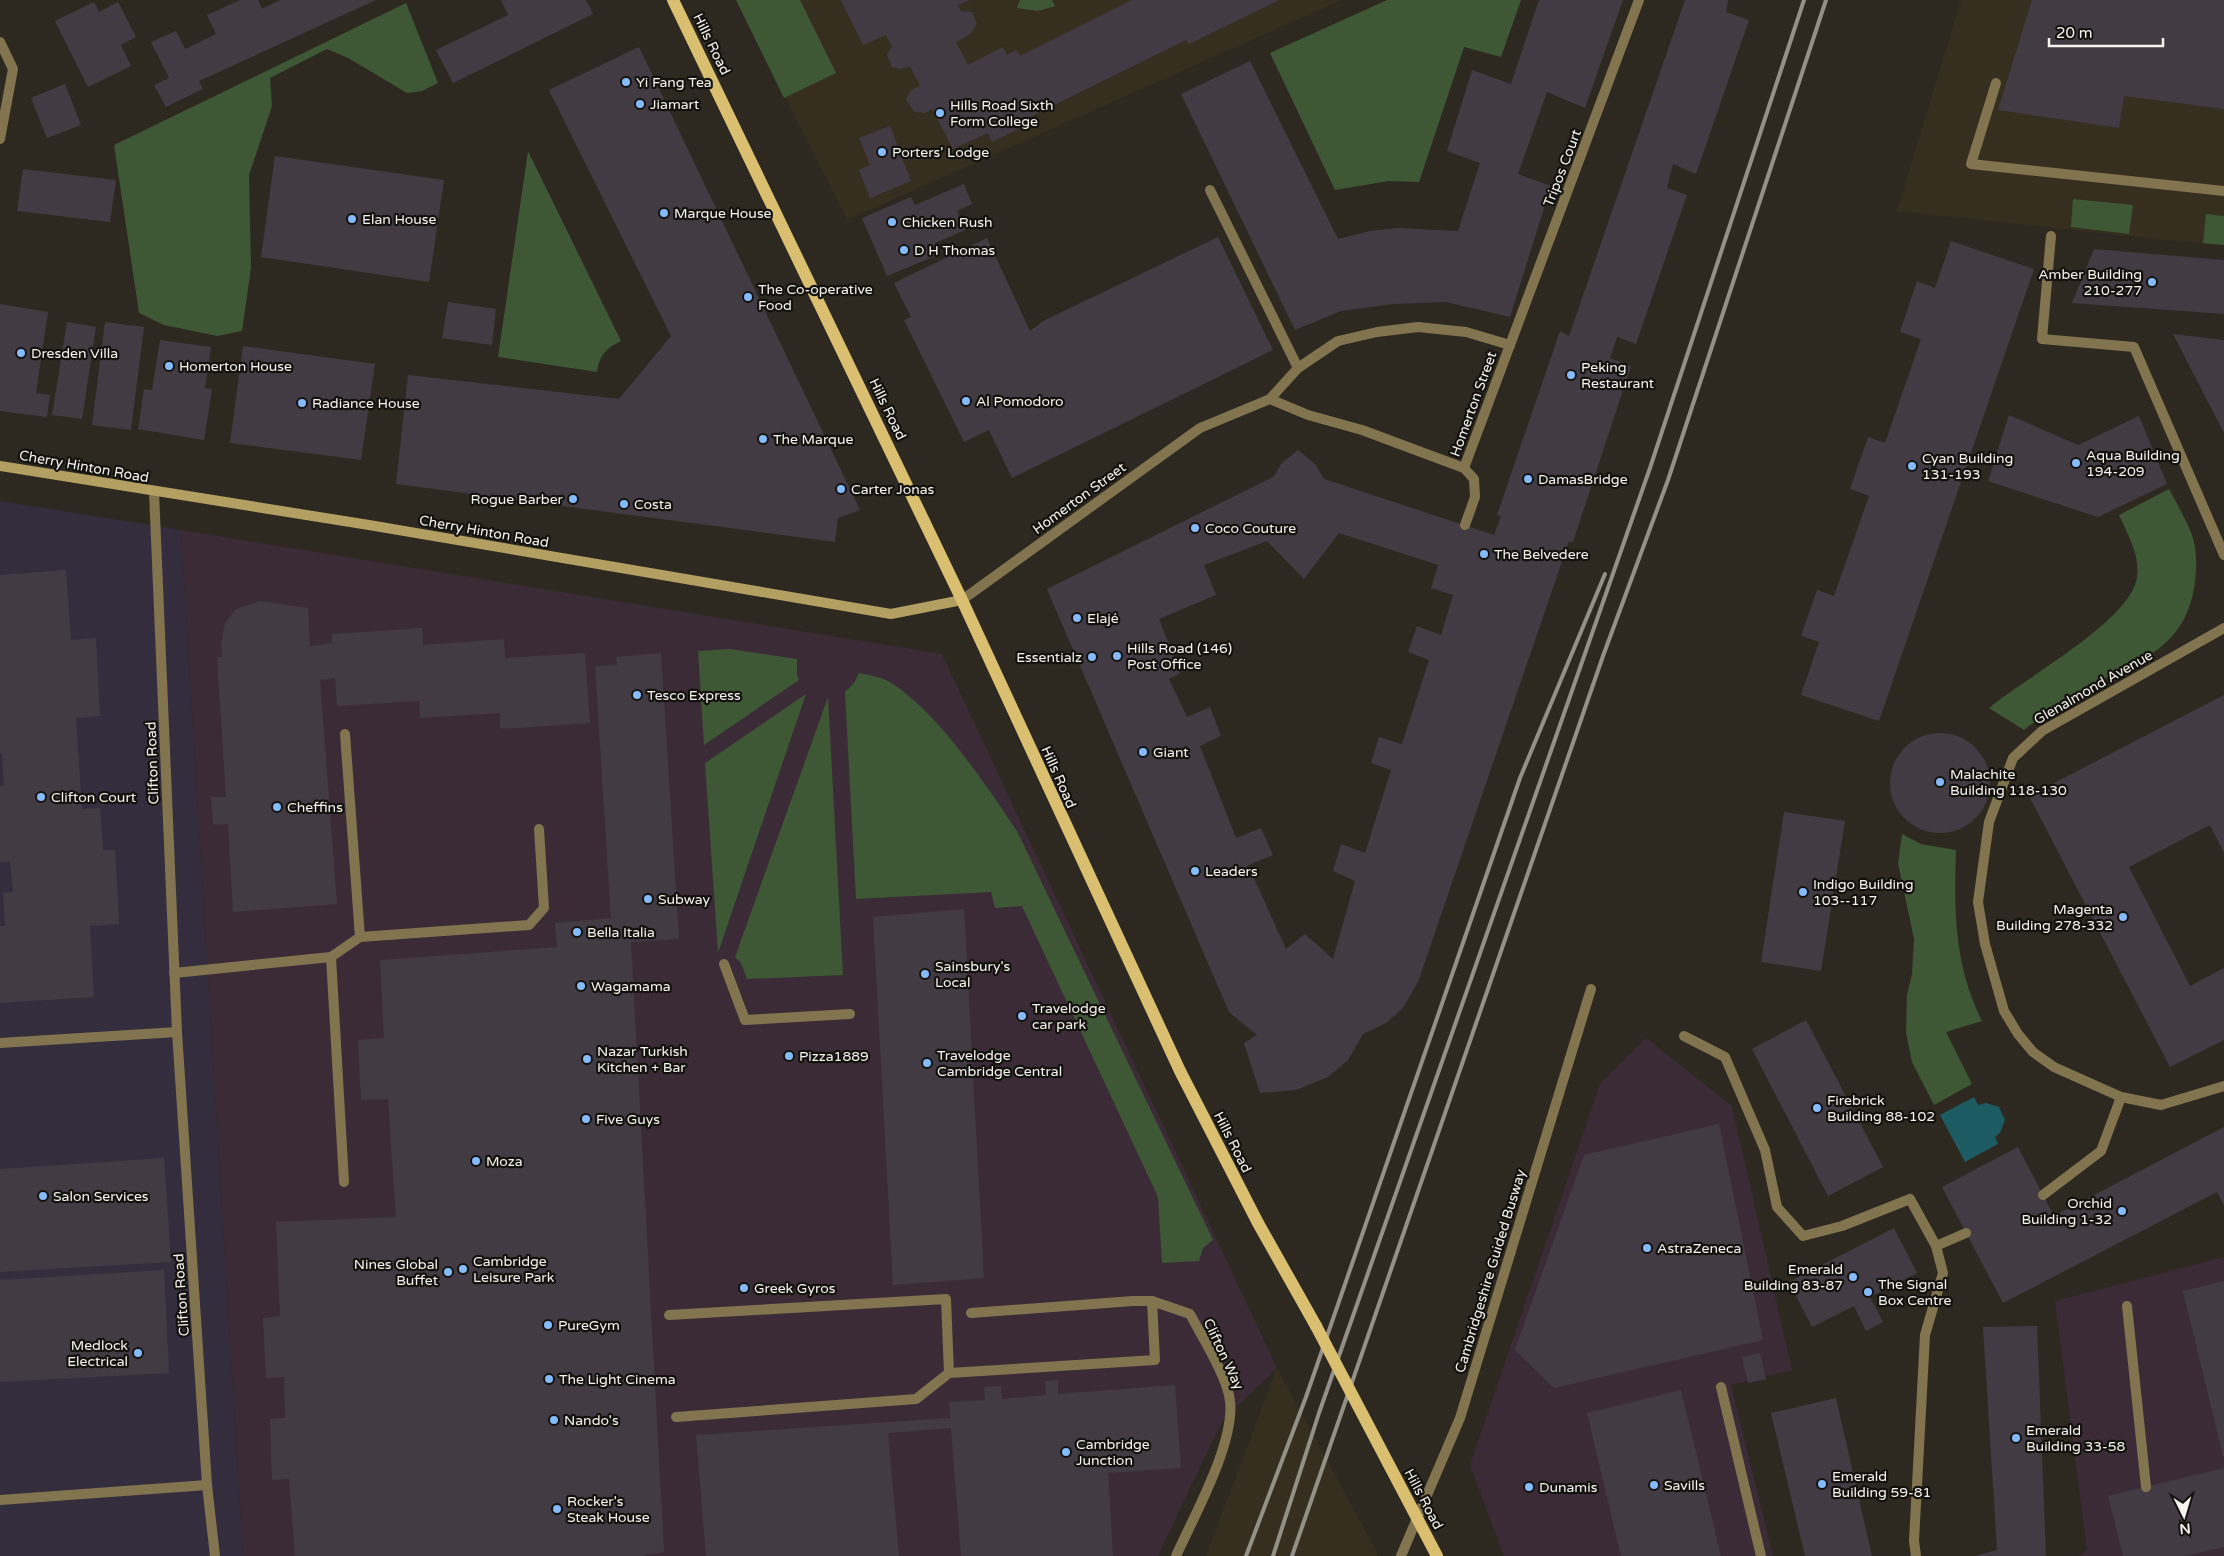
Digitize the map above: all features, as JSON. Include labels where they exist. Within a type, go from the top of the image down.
[{"type":"main road","name":"Hills Road","points":[[673,0],[962,600],[1180,1071],[1258,1223],[1316,1326],[1437,1556]]},
{"type":"street","name":"Tripos Court","points":[[1510,345],[1639,0]]},
{"type":"street","points":[[0,42],[13,69],[0,139]]},
{"type":"street","points":[[1996,83],[1971,164],[2224,191]]},
{"type":"street","points":[[1210,190],[1298,368]]},
{"type":"street","points":[[2052,236],[2042,340],[2134,347],[2224,554]]},
{"type":"street","name":"Homerton Street","points":[[962,600],[1200,428],[1270,399],[1298,368],[1338,341],[1377,332],[1418,327],[1466,332],[1510,345],[1464,468]]},
{"type":"street","name":"Homerton Street","points":[[1270,399],[1308,414],[1362,430],[1464,468],[1474,479],[1475,497],[1465,525]]},
{"type":"street","name":"Cherry Hinton Road","points":[[0,466],[369,525],[891,614],[962,600]]},
{"type":"street","name":"Clifton Road","points":[[154,492],[177,1032],[214,1556]]},
{"type":"street","name":"Glenalmond Avenue","points":[[2224,628],[2042,731],[2013,758],[1989,822],[1978,902],[1984,944],[2004,1011],[2018,1034],[2033,1052],[2054,1067],[2121,1097],[2161,1105],[2224,1086]]},
{"type":"street","points":[[345,734],[360,937]]},
{"type":"street","points":[[174,973],[331,957],[360,937],[529,925],[544,908],[539,829]]},
{"type":"street","points":[[331,957],[344,1182]]},
{"type":"street","points":[[724,964],[745,1020],[850,1014]]},
{"type":"street","name":"Cambridgeshire Guided Busway","points":[[1401,1556],[1460,1418],[1591,989]]},
{"type":"street","points":[[0,1043],[177,1032]]},
{"type":"street","points":[[1684,1036],[1725,1057],[1765,1150],[1777,1207],[1803,1236],[1842,1226],[1910,1199],[1936,1246],[1943,1273],[1925,1335],[1914,1541],[1916,1556]]},
{"type":"street","points":[[2043,1195],[2101,1151],[2121,1097]]},
{"type":"street","points":[[1936,1246],[1966,1233]]},
{"type":"street","points":[[669,1316],[946,1299],[949,1373]]},
{"type":"street","points":[[676,1417],[916,1399],[949,1373],[1155,1360],[1152,1301]]},
{"type":"street","name":"Clifton Way","points":[[971,1313],[1152,1301],[1190,1314],[1214,1359],[1230,1400],[1230,1426],[1225,1445],[1176,1556]]},
{"type":"street","points":[[2127,1306],[2146,1487]]},
{"type":"street","points":[[1721,1387],[1761,1556]]},
{"type":"street","points":[[0,1500],[208,1485]]},
{"type":"shaded area","name":"Hills Road Sixth Form College","points":[[736,0],[1342,0],[847,220]]},
{"type":"shaded area","points":[[1961,0],[2224,0],[2224,246],[1897,211]]},
{"type":"shaded area","points":[[0,501],[181,530],[243,1556],[0,1556]]},
{"type":"shaded area","name":"Cambridge Leisure Park","points":[[181,530],[942,654],[1277,1368],[1222,1421],[1158,1556],[243,1556]]},
{"type":"shaded area","points":[[1646,1038],[1732,1106],[1792,1370],[1731,1385],[1773,1556],[1504,1556],[1470,1465],[1600,1084]]},
{"type":"shaded area","points":[[2224,1257],[2224,1556],[2078,1556],[2087,1550],[2055,1301]]},
{"type":"shaded area","points":[[1277,1368],[1378,1554],[1377,1556],[1206,1556]]},
{"type":"green space","points":[[736,0],[800,0],[836,73],[784,98]]},
{"type":"green space","points":[[1020,0],[1052,0],[1055,6],[1038,11],[1017,8]]},
{"type":"green space","points":[[1387,0],[1521,0],[1501,57],[1464,47],[1419,182],[1389,181],[1335,190],[1270,53]]},
{"type":"green space","points":[[406,3],[438,83],[422,91],[407,93],[348,58],[327,49],[270,78],[272,106],[249,175],[251,268],[242,331],[217,336],[164,325],[139,313],[114,145]]},
{"type":"green space","points":[[528,151],[621,341],[604,353],[597,372],[498,357]]},
{"type":"green space","points":[[2073,199],[2133,205],[2129,234],[2071,227]]},
{"type":"green space","points":[[2206,214],[2224,216],[2224,245],[2203,243]]},
{"type":"green space","points":[[2169,489],[2192,536],[2196,562],[2195,582],[2190,604],[2182,622],[2172,637],[2144,659],[2073,696],[2024,730],[1989,708],[2074,648],[2117,612],[2131,594],[2137,577],[2137,561],[2133,545],[2119,515]]},
{"type":"green space","points":[[730,649],[797,659],[799,680],[704,745],[698,651]]},
{"type":"green space","points":[[859,673],[888,681],[924,710],[959,749],[1017,831],[1213,1240],[1203,1248],[1199,1261],[1162,1263],[1158,1197],[1022,906],[995,908],[991,892],[856,899],[845,692],[854,683]]},
{"type":"green space","points":[[806,694],[718,953],[705,763]]},
{"type":"green space","points":[[828,697],[843,975],[747,979],[741,963],[735,957]]},
{"type":"green space","points":[[1902,834],[1921,844],[1956,850],[1956,916],[1961,958],[1973,1000],[1982,1021],[1946,1032],[1972,1084],[1934,1105],[1912,1062],[1906,1033],[1907,995],[1912,974],[1914,939],[1898,863]]},
{"type":"water","points":[[1974,1097],[1978,1105],[1986,1103],[1999,1107],[2005,1120],[2000,1133],[1995,1137],[1998,1144],[1965,1162],[1940,1115]]},
{"type":"building","points":[[240,0],[258,0],[262,9],[280,0],[376,0],[199,81],[203,89],[166,107],[154,85],[169,78],[151,42],[176,31],[185,49],[216,34],[207,15]]},
{"type":"building","points":[[501,0],[586,0],[593,14],[453,83],[436,50],[508,15]]},
{"type":"building","points":[[841,0],[970,0],[958,5],[961,11],[972,12],[977,24],[970,34],[956,42],[968,65],[1003,47],[1007,55],[1016,50],[1020,56],[1132,0],[1279,0],[1189,44],[1186,40],[1028,118],[1030,123],[992,142],[988,133],[953,149],[932,109],[925,113],[914,112],[906,99],[911,90],[920,86],[910,66],[900,69],[892,67],[887,55],[892,47],[886,35],[863,45]]},
{"type":"building","points":[[1539,0],[1623,0],[1585,108],[1547,92],[1518,174],[1551,186],[1510,317],[1446,302],[1393,304],[1341,311],[1295,330],[1181,94],[1250,61],[1338,239],[1370,231],[1397,228],[1458,231],[1480,163],[1447,151],[1472,70],[1511,84]]},
{"type":"building","name":"The Belvedere","points":[[1685,0],[1728,0],[1726,12],[1749,20],[1696,174],[1673,164],[1667,188],[1687,195],[1636,344],[1617,337],[1610,358],[1631,366],[1573,542],[1569,541],[1418,982],[1403,1008],[1386,1023],[1363,1034],[1348,1060],[1328,1077],[1296,1090],[1260,1093],[1244,1043],[1257,1035],[1229,1012],[1047,589],[1273,477],[1282,463],[1298,450],[1316,465],[1324,479],[1494,535],[1501,516],[1497,515],[1560,331],[1569,336]],"holes":[[[1339,533],[1438,565],[1431,588],[1453,595],[1441,635],[1417,626],[1408,652],[1429,660],[1402,744],[1379,737],[1371,763],[1391,770],[1365,853],[1341,844],[1333,871],[1355,881],[1333,959],[1305,934],[1286,949],[1248,865],[1273,855],[1261,828],[1236,838],[1200,746],[1221,736],[1210,707],[1187,717],[1169,679],[1180,673],[1159,619],[1216,595],[1204,565],[1267,541],[1304,579]]]},
{"type":"building","points":[[2032,0],[2224,0],[2224,109],[2124,96],[2119,128],[1998,110]]},
{"type":"building","points":[[94,2],[99,12],[118,2],[136,37],[121,45],[131,66],[88,87],[55,21]]},
{"type":"building","name":"Marque House","points":[[639,47],[860,510],[838,518],[835,542],[396,484],[408,375],[619,399],[671,336],[549,90]]},
{"type":"building","points":[[65,84],[81,125],[47,138],[31,98]]},
{"type":"building","name":"Porters' Lodge","points":[[890,126],[911,181],[870,198],[859,170],[870,165],[859,138]]},
{"type":"building","name":"Elan House","points":[[275,156],[444,180],[429,282],[261,257]]},
{"type":"building","points":[[23,169],[116,180],[110,222],[17,211]]},
{"type":"building","points":[[964,184],[972,204],[957,211],[965,230],[935,243],[940,254],[887,276],[862,218],[911,197],[915,205]]},
{"type":"building","points":[[1218,237],[1273,350],[1012,478],[989,430],[964,442],[904,320],[911,317],[894,283],[987,238],[1030,331],[1043,321]]},
{"type":"building","name":"Cyan Building 131-193","points":[[1951,241],[2034,269],[1879,721],[1801,695],[1819,642],[1801,636],[1817,590],[1834,596],[1869,496],[1850,489],[1868,437],[1885,443],[1921,339],[1900,332],[1917,281],[1935,288]]},
{"type":"building","name":"Amber Building 210-277","points":[[2094,249],[2224,260],[2224,314],[2072,303]]},
{"type":"building","points":[[448,302],[496,309],[492,345],[442,338]]},
{"type":"building","name":"Dresden Villa","points":[[0,304],[48,312],[36,393],[50,395],[47,417],[0,411]]},
{"type":"building","points":[[67,322],[96,327],[82,419],[52,415]]},
{"type":"building","points":[[105,322],[144,327],[131,430],[92,425]]},
{"type":"building","points":[[2173,334],[2224,340],[2224,433]]},
{"type":"building","points":[[160,340],[211,347],[205,388],[212,389],[204,440],[138,429],[144,389],[152,390]]},
{"type":"building","name":"Radiance House","points":[[243,346],[375,364],[361,460],[230,443]]},
{"type":"building","name":"Aqua Building 194-209","points":[[2009,415],[2078,445],[2139,416],[2167,484],[2098,517],[1988,481]]},
{"type":"building","name":"Clifton Court","points":[[66,570],[71,640],[96,638],[100,716],[76,718],[82,809],[100,808],[103,850],[115,850],[119,924],[90,926],[94,997],[0,1003],[0,926],[5,926],[3,893],[13,892],[10,861],[0,862],[0,786],[4,785],[2,754],[0,754],[0,575]]},
{"type":"building","points":[[261,601],[308,608],[310,646],[332,643],[332,634],[422,628],[423,645],[504,639],[505,658],[585,653],[590,723],[500,729],[500,713],[420,718],[419,701],[337,706],[335,678],[320,680],[337,904],[233,912],[228,824],[213,825],[211,797],[226,797],[217,657],[222,657],[221,643],[225,623],[236,609]]},
{"type":"building","name":"Cambridge Leisure Park","points":[[661,653],[679,939],[631,942],[664,1552],[643,1556],[295,1556],[289,1479],[272,1480],[270,1419],[285,1418],[284,1377],[266,1378],[263,1318],[280,1316],[276,1222],[396,1217],[388,1099],[361,1100],[358,1040],[384,1038],[380,960],[557,947],[555,923],[611,918],[595,666],[617,665],[616,657]]},
{"type":"building","name":"Magenta Building 278-332","points":[[2224,695],[2224,853],[2210,825],[2129,867],[2190,986],[2224,968],[2224,1040],[2170,1067],[2029,796]]},
{"type":"building","name":"Malachite Building 118-130","points":[[1940,733],[1959,737],[1975,748],[1986,764],[1990,783],[1986,802],[1975,818],[1959,829],[1940,833],[1921,829],[1905,818],[1894,802],[1890,783],[1894,764],[1905,748],[1921,737]]},
{"type":"building","name":"Indigo Building 103--117","points":[[1784,812],[1845,821],[1821,971],[1761,962]]},
{"type":"building","name":"Travelodge Cambridge Central","points":[[964,909],[984,1278],[893,1285],[873,917]]},
{"type":"building","name":"Firebrick Building 88-102","points":[[1806,1020],[1883,1167],[1828,1196],[1752,1049]]},
{"type":"building","name":"AstraZeneca","points":[[1719,1124],[1763,1340],[1554,1388],[1515,1350],[1584,1155]]},
{"type":"building","name":"Orchid Building 1-32","points":[[2224,1127],[2224,1206],[2217,1192],[2003,1303],[1942,1187],[2018,1147],[2054,1216]]},
{"type":"building","points":[[164,1158],[171,1262],[0,1272],[0,1169]]},
{"type":"building","name":"Emerald Building 83-87","points":[[1894,1228],[1917,1273],[1870,1297],[1883,1322],[1866,1331],[1854,1306],[1812,1327],[1789,1282]]},
{"type":"building","points":[[164,1270],[169,1373],[0,1382],[0,1280]]},
{"type":"building","points":[[2224,1281],[2224,1456],[2223,1456],[2183,1291]]},
{"type":"building","name":"Emerald Building 33-58","points":[[2037,1326],[2046,1556],[1975,1556],[1997,1550],[1983,1327]]},
{"type":"building","points":[[1760,1353],[1766,1379],[1748,1383],[1742,1357]]},
{"type":"building","name":"Cambridge Junction","points":[[1058,1380],[1058,1394],[1175,1385],[1181,1468],[1108,1473],[1113,1556],[961,1556],[951,1428],[888,1433],[899,1556],[706,1556],[696,1435],[950,1418],[949,1402],[985,1400],[984,1387],[1001,1386],[1002,1399],[1046,1395],[1045,1381]]},
{"type":"building","name":"Savills","points":[[1681,1390],[1721,1556],[1621,1556],[1587,1413]]},
{"type":"building","name":"Emerald Building 59-81","points":[[1836,1398],[1872,1556],[1805,1556],[1771,1413]]},
{"type":"building","points":[[2224,1468],[2224,1547],[2185,1556],[2123,1556],[2108,1496]]},
{"type":"railway","points":[[1273,1556],[1319,1413],[1650,468],[1804,0]]},
{"type":"railway","points":[[1292,1556],[1603,656],[1668,480],[1826,0]]},
{"type":"railway","points":[[1246,1556],[1306,1397],[1520,778],[1605,574]]},
{"type":"place","name":"Yi Fang Tea","points":[[626,82]]},
{"type":"place","name":"Jiamart","points":[[640,104]]},
{"type":"place","name":"Hills Road Sixth Form College","points":[[940,113]]},
{"type":"place","name":"Porters' Lodge","points":[[882,152]]},
{"type":"place","name":"Marque House","points":[[664,213]]},
{"type":"place","name":"Elan House","points":[[352,219]]},
{"type":"place","name":"Chicken Rush","points":[[892,222]]},
{"type":"place","name":"D H Thomas","points":[[904,250]]},
{"type":"place","name":"Amber Building 210-277","points":[[2152,282]]},
{"type":"place","name":"The Co-operative Food","points":[[748,297]]},
{"type":"place","name":"Dresden Villa","points":[[21,353]]},
{"type":"place","name":"Homerton House","points":[[169,366]]},
{"type":"place","name":"Peking Restaurant","points":[[1571,375]]},
{"type":"place","name":"Al Pomodoro","points":[[966,401]]},
{"type":"place","name":"Radiance House","points":[[302,403]]},
{"type":"place","name":"The Marque","points":[[763,439]]},
{"type":"place","name":"Aqua Building 194-209","points":[[2076,463]]},
{"type":"place","name":"Cyan Building 131-193","points":[[1912,466]]},
{"type":"place","name":"DamasBridge","points":[[1528,479]]},
{"type":"place","name":"Carter Jonas","points":[[841,489]]},
{"type":"place","name":"Rogue Barber","points":[[573,499]]},
{"type":"place","name":"Costa","points":[[624,504]]},
{"type":"place","name":"Coco Couture","points":[[1195,528]]},
{"type":"place","name":"The Belvedere","points":[[1484,554]]},
{"type":"place","name":"Elajé","points":[[1077,618]]},
{"type":"place","name":"Hills Road (146) Post Office","points":[[1117,656]]},
{"type":"place","name":"Essentialz","points":[[1092,657]]},
{"type":"place","name":"Tesco Express","points":[[637,695]]},
{"type":"place","name":"Giant","points":[[1143,752]]},
{"type":"place","name":"Malachite Building 118-130","points":[[1940,782]]},
{"type":"place","name":"Clifton Court","points":[[41,797]]},
{"type":"place","name":"Cheffins","points":[[277,807]]},
{"type":"place","name":"Leaders","points":[[1195,871]]},
{"type":"place","name":"Indigo Building 103--117","points":[[1803,892]]},
{"type":"place","name":"Subway","points":[[648,899]]},
{"type":"place","name":"Magenta Building 278-332","points":[[2123,917]]},
{"type":"place","name":"Bella Italia","points":[[577,932]]},
{"type":"place","name":"Sainsbury's Local","points":[[925,974]]},
{"type":"place","name":"Wagamama","points":[[581,986]]},
{"type":"place","name":"Travelodge car park","points":[[1022,1016]]},
{"type":"place","name":"Pizza1889","points":[[789,1056]]},
{"type":"place","name":"Nazar Turkish Kitchen + Bar","points":[[587,1059]]},
{"type":"place","name":"Travelodge Cambridge Central","points":[[927,1063]]},
{"type":"place","name":"Firebrick Building 88-102","points":[[1817,1108]]},
{"type":"place","name":"Five Guys","points":[[586,1119]]},
{"type":"place","name":"Moza","points":[[476,1161]]},
{"type":"place","name":"Salon Services","points":[[43,1196]]},
{"type":"place","name":"Orchid Building 1-32","points":[[2122,1211]]},
{"type":"place","name":"AstraZeneca","points":[[1647,1248]]},
{"type":"place","name":"Cambridge Leisure Park","points":[[463,1269]]},
{"type":"place","name":"Nines Global Buffet","points":[[448,1272]]},
{"type":"place","name":"Emerald Building 83-87","points":[[1853,1277]]},
{"type":"place","name":"Greek Gyros","points":[[744,1288]]},
{"type":"place","name":"The Signal Box Centre","points":[[1868,1292]]},
{"type":"place","name":"PureGym","points":[[548,1325]]},
{"type":"place","name":"Medlock Electrical","points":[[138,1353]]},
{"type":"place","name":"The Light Cinema","points":[[549,1379]]},
{"type":"place","name":"Nando's","points":[[554,1420]]},
{"type":"place","name":"Emerald Building 33-58","points":[[2016,1438]]},
{"type":"place","name":"Cambridge Junction","points":[[1066,1452]]},
{"type":"place","name":"Emerald Building 59-81","points":[[1822,1484]]},
{"type":"place","name":"Savills","points":[[1654,1485]]},
{"type":"place","name":"Dunamis","points":[[1529,1487]]},
{"type":"place","name":"Rocker's Steak House","points":[[557,1509]]}]
